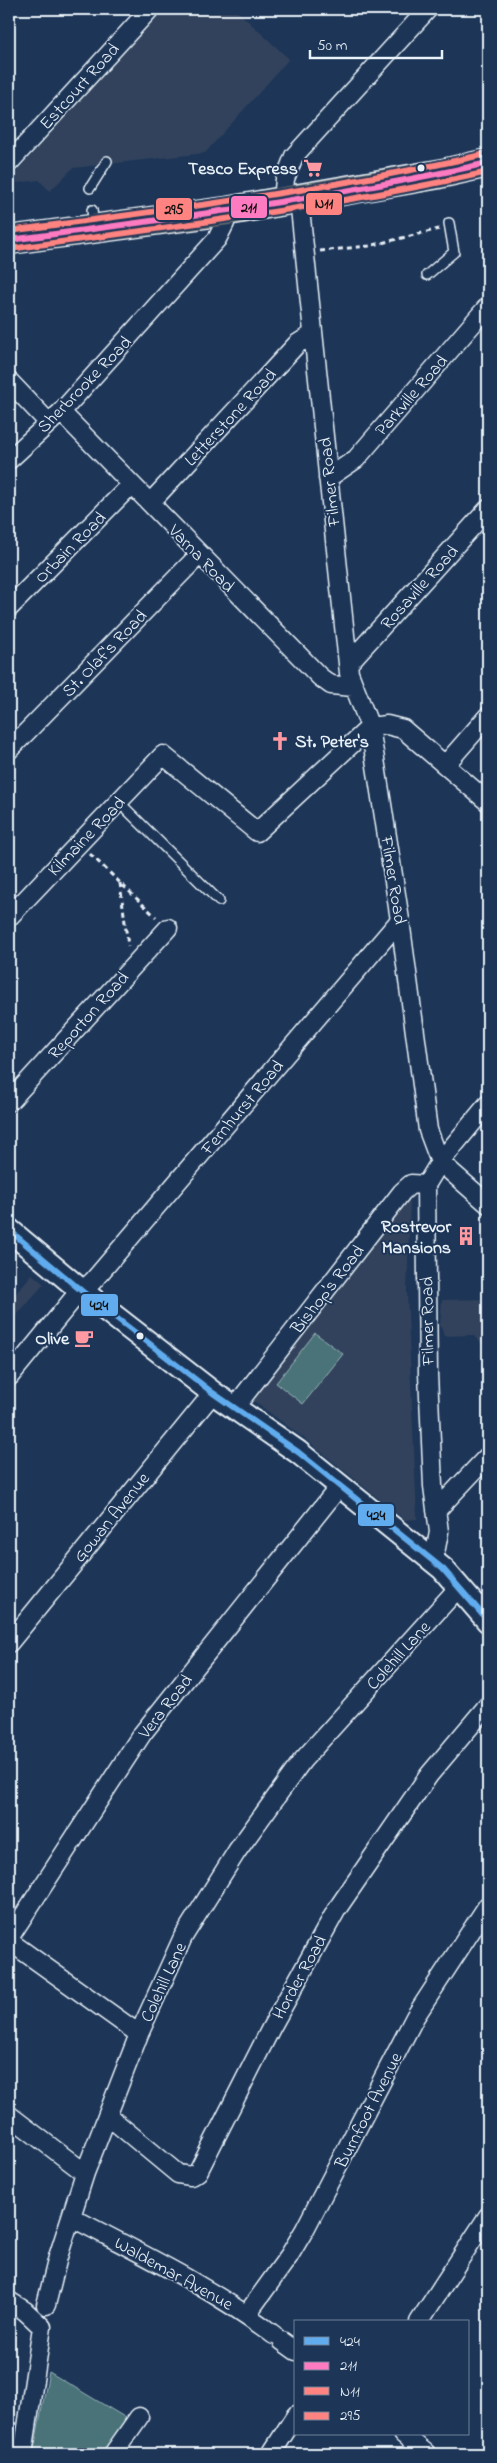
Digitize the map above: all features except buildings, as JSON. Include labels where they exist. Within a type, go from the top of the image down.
[{"type":"main road","points":[[9,240],[93,219],[227,211],[291,200],[441,180],[488,163]]},
{"type":"street","name":"Estcourt Road","points":[[9,163],[150,9]]},
{"type":"street","points":[[291,200],[285,179],[294,156],[428,9]]},
{"type":"street","name":"Filmer Road","points":[[291,200],[305,253],[348,664],[353,687],[370,727],[400,920],[428,1130],[440,1162]]},
{"type":"street","name":"Sherbrooke Road","points":[[9,460],[54,417],[217,239],[225,222],[227,211]]},
{"type":"street","name":"Parkville Road","points":[[328,478],[356,459],[488,306]]},
{"type":"street","name":"Letterstone Road","points":[[150,503],[297,344],[313,334]]},
{"type":"street","name":"Varna Road","points":[[9,381],[54,417],[150,503],[320,677],[331,685],[353,687]]},
{"type":"street","name":"Orbain Road","points":[[9,608],[131,485]]},
{"type":"street","name":"Rosaville Road","points":[[348,664],[488,509]]},
{"type":"street","name":"St. Olaf's Road","points":[[9,750],[199,555]]},
{"type":"street","points":[[446,764],[488,716]]},
{"type":"street","points":[[370,727],[387,725],[403,728],[488,802]]},
{"type":"street","name":"Kilmaine Road","points":[[9,917],[163,755],[257,832],[370,727]]},
{"type":"street","name":"Fernhurst Road","points":[[9,1378],[67,1306],[83,1292],[400,920]]},
{"type":"street","name":"Reporton Road","points":[[9,1102],[168,928]]},
{"type":"street","points":[[426,1185],[429,1176],[488,1104]]},
{"type":"street","points":[[440,1162],[488,1204]]},
{"type":"street","name":"Bishop's Road","points":[[235,1407],[270,1353],[402,1192],[411,1184],[426,1185]]},
{"type":"street","name":"Filmer Road","points":[[426,1185],[428,1374],[438,1539],[436,1548],[428,1558]]},
{"type":"street","points":[[9,1230],[83,1292],[214,1393],[298,1452],[443,1569],[458,1587],[484,1608]]},
{"type":"street","name":"Gowan Avenue","points":[[9,1643],[214,1393]]},
{"type":"street","points":[[436,1512],[488,1456]]},
{"type":"street","name":"Vera Road","points":[[139,2034],[9,1939],[142,1734],[339,1487]]},
{"type":"street","name":"Colehill Lane","points":[[46,2305],[58,2257],[85,2173],[139,2034],[183,1937],[237,1851],[302,1761],[458,1587]]},
{"type":"street","name":"Horder Road","points":[[108,2116],[178,2174],[191,2176],[198,2172],[271,2028],[337,1909],[429,1775],[488,1705]]},
{"type":"street","name":"Burnfoot Avenue","points":[[247,2314],[293,2249],[415,2017],[488,1905]]},
{"type":"street","points":[[9,2115],[85,2173]]},
{"type":"street","points":[[420,2320],[488,2216]]},
{"type":"street","name":"Waldemar Avenue","points":[[71,2217],[200,2284],[247,2314],[284,2342]]},
{"type":"street","points":[[9,2302],[25,2311],[42,2327]]},
{"type":"street","name":"Colehill Lane","points":[[23,2454],[42,2327]]},
{"type":"street","points":[[113,2454],[139,2417]]},
{"type":"street","points":[[271,2454],[294,2418]]},
{"type":"street","points":[[405,2436],[427,2454]]},
{"type":"lane","points":[[90,188],[107,161]]},
{"type":"lane","points":[[427,275],[454,252],[450,225]]},
{"type":"lane","points":[[119,802],[219,901]]},
{"type":"lane","name":"Colehill Lane","points":[[42,2327],[46,2305]]},
{"type":"path","points":[[305,253],[369,246],[450,225]]},
{"type":"path","points":[[9,298],[13,303]]},
{"type":"path","points":[[80,844],[168,928]]},
{"type":"path","points":[[120,882],[131,968]]},
{"type":"shaded area","points":[[161,9],[235,9],[289,59],[205,153],[73,168],[50,191],[39,180],[9,184],[9,180]]},
{"type":"shaded area","points":[[404,1200],[409,1200],[410,1204],[407,1291],[417,1519],[405,1520],[305,1439],[251,1399]]},
{"type":"shaded area","points":[[32,1274],[44,1284],[9,1324],[9,1302]]},
{"type":"shaded area","points":[[484,1299],[488,1303],[488,1392],[485,1392],[484,1346],[473,1335],[444,1336],[440,1325],[442,1300]]},
{"type":"green space","points":[[315,1333],[343,1354],[303,1404],[276,1383]]},
{"type":"green space","points":[[49,2372],[131,2421],[106,2454],[33,2454]]},
{"type":"transit line","name":"295","points":[[9,231],[308,189],[486,154]]},
{"type":"transit line","name":"211","points":[[9,240],[189,216],[309,197],[488,163]]},
{"type":"transit line","name":"N11","points":[[10,249],[310,206],[488,172]]},
{"type":"transit line","name":"424","points":[[9,1230],[83,1292],[213,1393],[298,1452],[443,1569],[488,1621]]},
{"type":"place","name":"Tesco Express","points":[[313,168]]},
{"type":"place","name":"St. Peter's","points":[[280,741]]},
{"type":"place","name":"Rostrevor Mansions","points":[[466,1236]]},
{"type":"place","name":"Olive","points":[[84,1338]]}]
